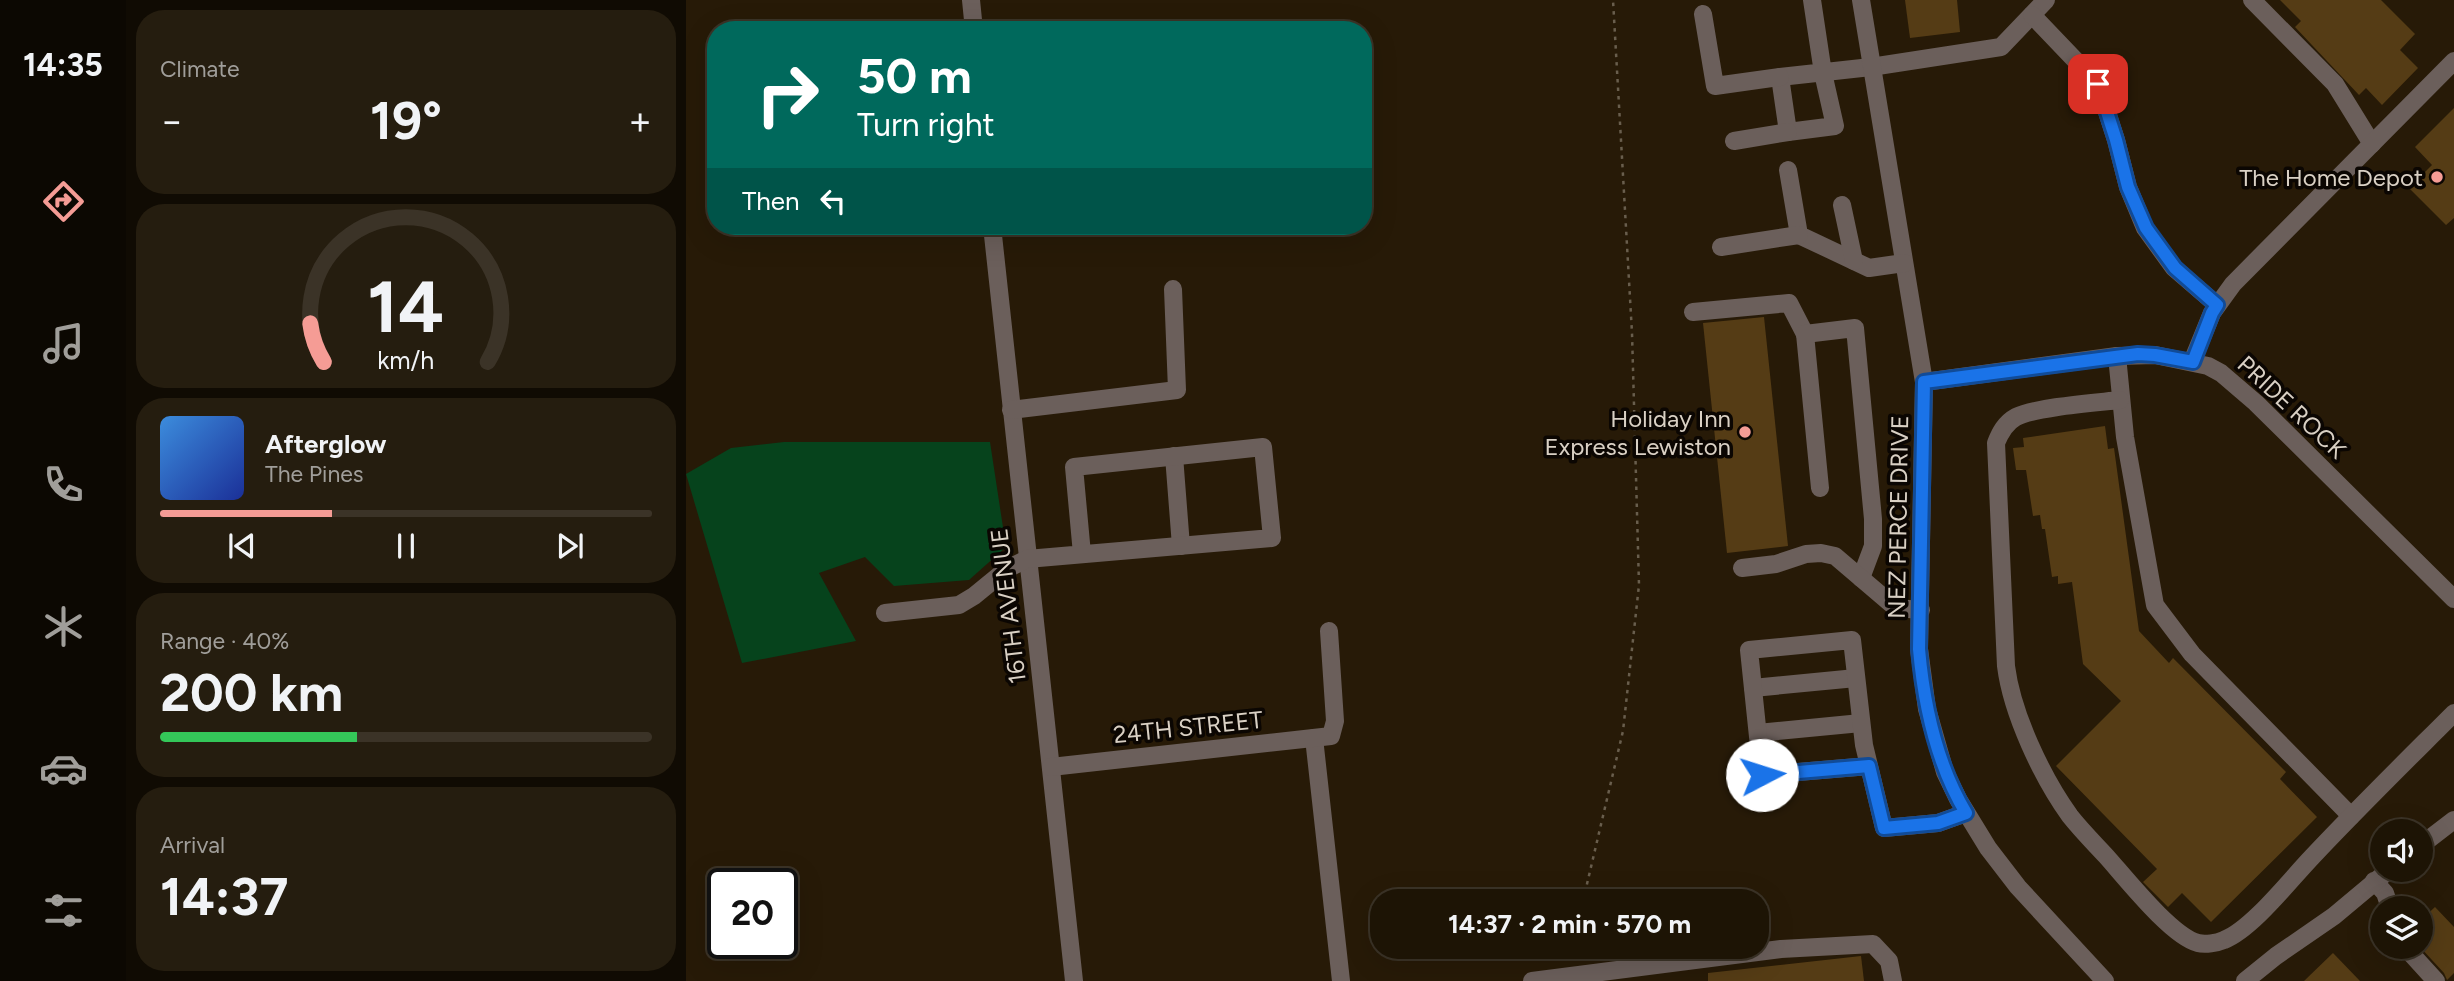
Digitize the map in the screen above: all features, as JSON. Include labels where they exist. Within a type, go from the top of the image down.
[{"type":"street","points":[[971,0],[973,21]]},
{"type":"street","points":[[1734,141],[1835,126],[1823,73],[1812,0]]},
{"type":"street","name":"NEZ PERCE DRIVE","points":[[1861,0],[1924,382],[1919,649],[1927,709],[1945,772],[1987,848],[2018,887],[2105,981]]},
{"type":"street","points":[[1703,14],[1715,86],[2001,47],[2046,0]]},
{"type":"street","points":[[2252,0],[2335,84],[2372,144]]},
{"type":"street","points":[[2032,15],[2098,84],[2128,187],[2146,228],[2175,268],[2217,305]]},
{"type":"street","points":[[2193,362],[2212,313],[2233,284],[2454,61]]},
{"type":"street","points":[[1780,77],[1788,132]]},
{"type":"street","points":[[1788,170],[1799,235]]},
{"type":"street","points":[[1842,205],[1854,261]]},
{"type":"street","name":"16TH AVENUE","points":[[993,235],[1074,981]]},
{"type":"street","points":[[1721,247],[1799,235],[1869,268],[1904,263]]},
{"type":"street","points":[[1011,410],[1177,390],[1173,289]]},
{"type":"street","points":[[1693,312],[1789,303],[1805,334],[1820,488]]},
{"type":"street","points":[[1805,334],[1855,328],[1873,519],[1873,546],[1861,578]]},
{"type":"street","name":"PRIDE ROCK","points":[[1924,382],[2117,356],[2155,355],[2208,366],[2221,373],[2256,403],[2454,600]]},
{"type":"street","points":[[2117,356],[2120,400],[2155,605],[2192,654],[2351,816]]},
{"type":"street","points":[[2120,400],[2031,412],[2015,418],[2000,432],[1996,443],[2009,690],[2039,763],[2070,816],[2159,915],[2197,943],[2225,940],[2241,929],[2454,713]]},
{"type":"street","points":[[885,612],[958,605],[974,596],[1007,569],[1027,559],[1272,538],[1263,447],[1074,467],[1082,554]]},
{"type":"street","points":[[1174,456],[1181,546]]},
{"type":"street","points":[[1742,568],[1776,564],[1806,554],[1835,556],[1896,607],[1921,610]]},
{"type":"street","points":[[1329,631],[1335,722],[1322,737],[1341,981]]},
{"type":"street","points":[[1869,766],[1762,775],[1749,650],[1852,640],[1861,723],[1884,828],[1938,823],[1966,813]]},
{"type":"street","points":[[1753,688],[1856,678]]},
{"type":"street","points":[[1758,733],[1861,723]]},
{"type":"street","name":"24TH STREET","points":[[1051,767],[1322,737]]},
{"type":"street","points":[[2433,836],[2454,821]]},
{"type":"street","points":[[2245,981],[2334,916],[2373,882]]},
{"type":"street","points":[[2375,882],[2386,896]]},
{"type":"street","points":[[1532,981],[1781,948],[1873,944],[1889,961],[1894,981]]},
{"type":"street","points":[[2416,959],[2436,981]]},
{"type":"path","points":[[1586,889],[1623,731],[1639,584],[1632,333],[1613,0]]},
{"type":"green space","points":[[784,442],[990,442],[1006,547],[969,580],[894,586],[865,557],[819,573],[856,641],[742,663],[686,474],[731,448]]},
{"type":"building","points":[[1905,0],[1957,0],[1960,32],[1910,38]]},
{"type":"building","points":[[2280,0],[2381,0],[2415,34],[2400,50],[2418,68],[2382,105],[2366,88],[2359,95],[2295,27],[2301,21]]},
{"type":"building","name":"The Home Depot","points":[[2454,108],[2454,218],[2446,225],[2409,188],[2432,165],[2415,147]]},
{"type":"building","name":"Holiday Inn Express Lewiston","points":[[1764,317],[1788,546],[1727,553],[1703,323]]},
{"type":"building","points":[[2105,426],[2108,449],[2114,448],[2139,631],[2169,663],[2173,658],[2286,772],[2280,779],[2317,817],[2211,922],[2182,893],[2168,907],[2143,882],[2157,869],[2056,766],[2121,701],[2083,664],[2072,582],[2058,584],[2058,576],[2052,577],[2045,529],[2042,529],[2040,515],[2033,516],[2026,470],[2016,470],[2013,448],[2024,447],[2023,438]]},
{"type":"building","points":[[2435,907],[2454,927],[2454,973],[2447,980],[2431,959]]},
{"type":"building","points":[[2333,953],[2360,981],[2304,981]]},
{"type":"building","points":[[1861,956],[1864,981],[1708,981],[1708,973]]},
{"type":"place","name":"The Home Depot","points":[[2437,177]]},
{"type":"place","name":"Holiday Inn Express Lewiston","points":[[1745,432]]},
{"type":"route","points":[[1762,775],[1869,766],[1884,828],[1938,823],[1966,813],[1945,772],[1934,738],[1919,649],[1924,382],[2138,354],[2193,362],[2217,305],[2175,268],[2146,228],[2128,187],[2098,84]]}]
